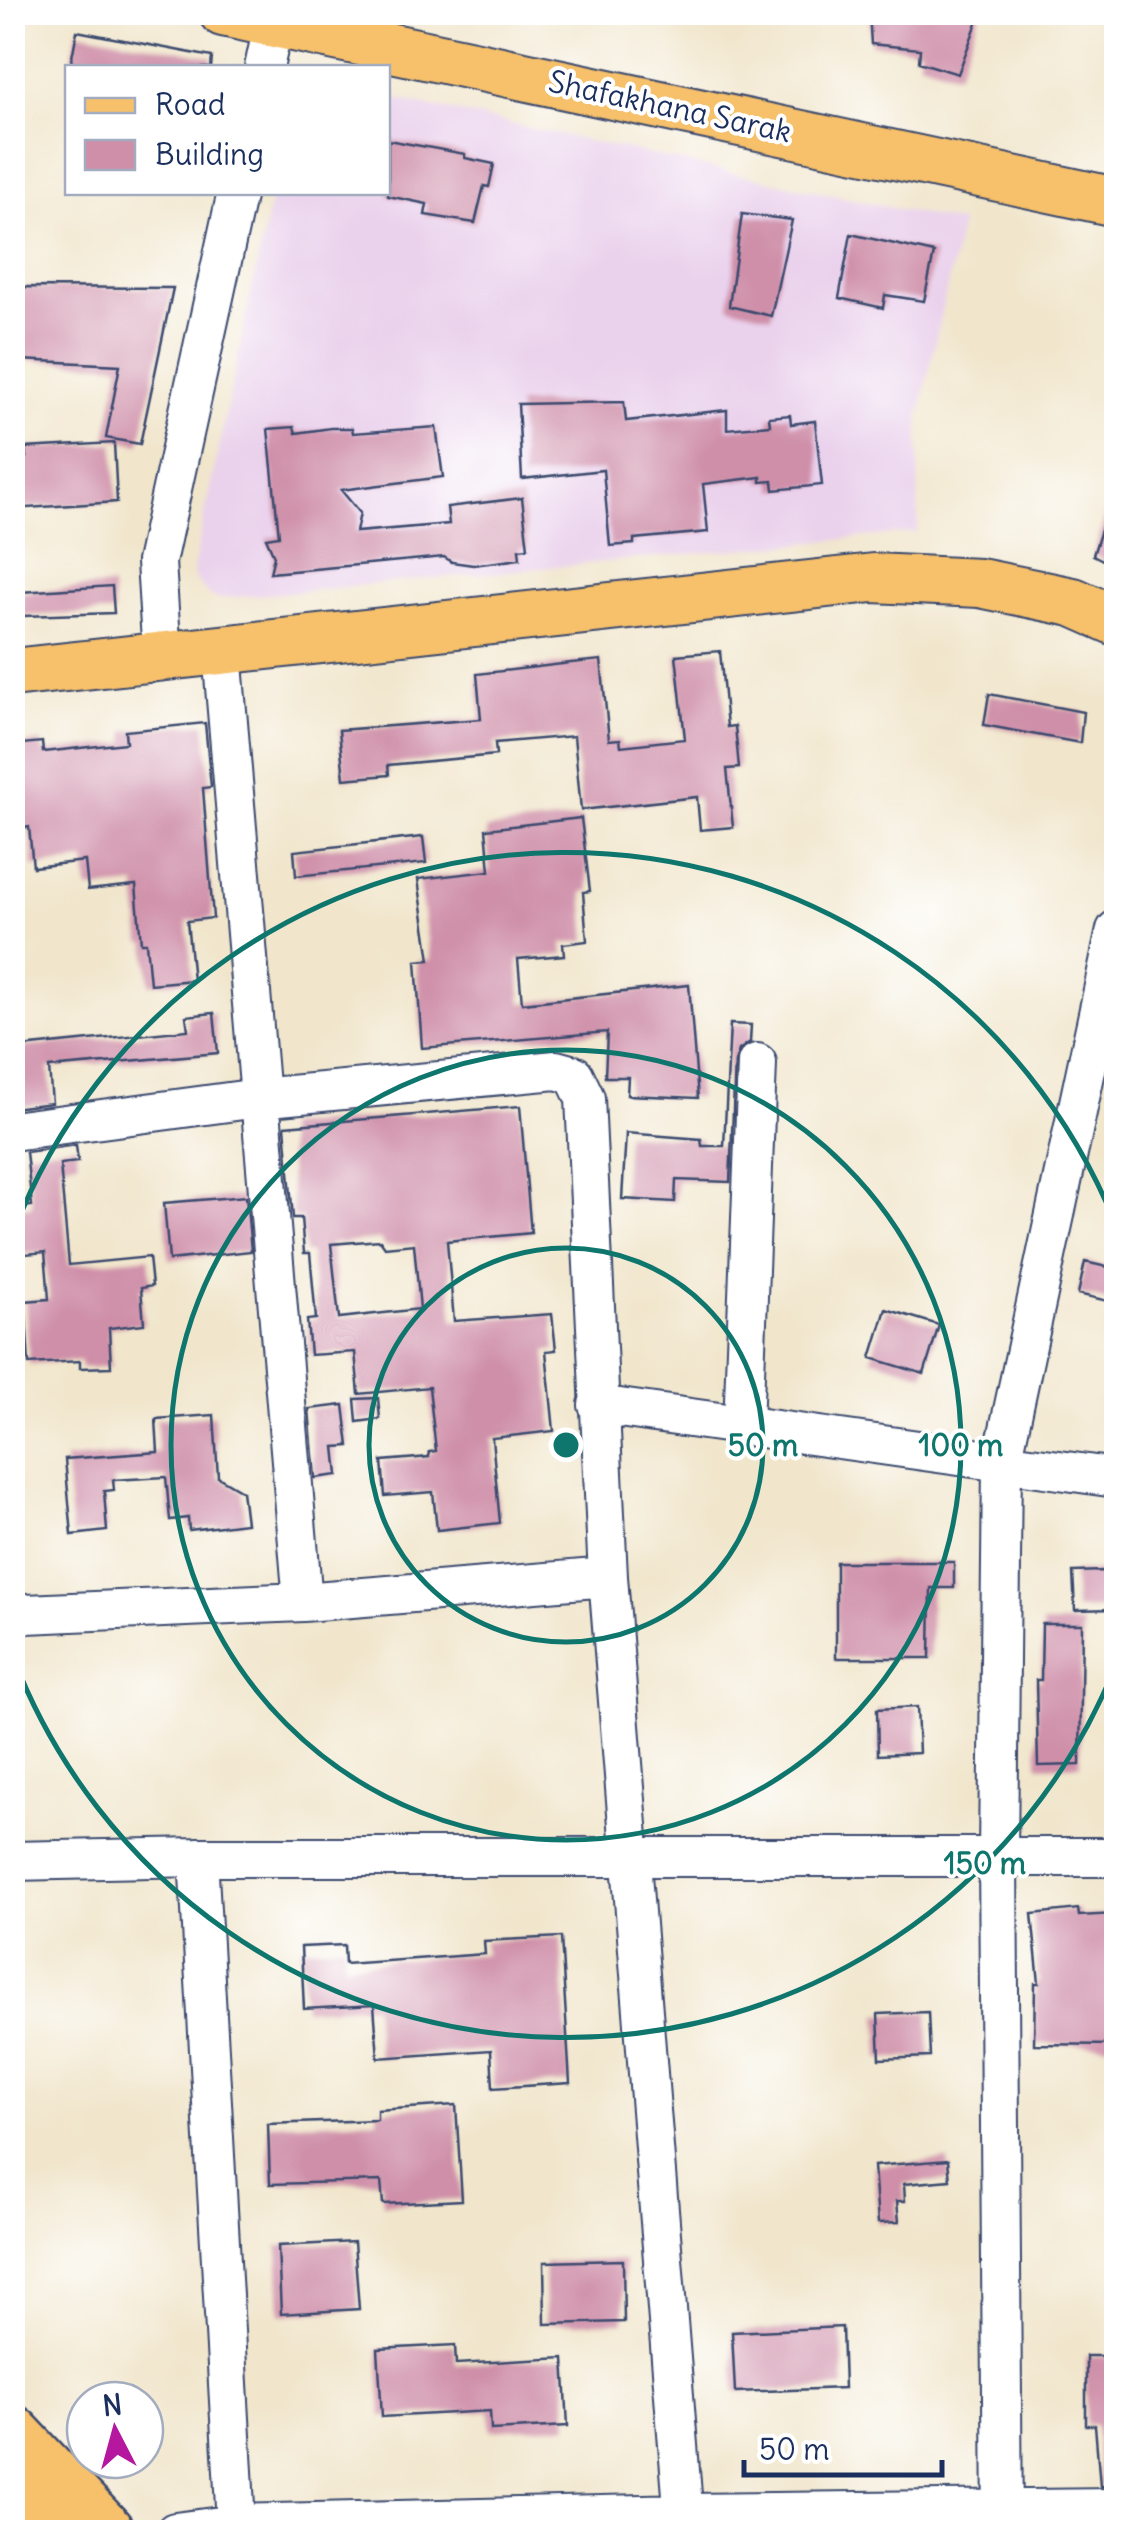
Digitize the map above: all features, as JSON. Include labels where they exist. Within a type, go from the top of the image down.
[{"type":"highway","points":[[12,2433],[106,2532]]},
{"type":"highway","points":[[12,2499],[44,2532]]},
{"type":"main road","name":"Shafakhana Sarak","points":[[223,12],[272,34],[1116,202]]},
{"type":"main road","points":[[12,673],[873,578],[980,583],[1073,602],[1116,622]]},
{"type":"street","points":[[162,658],[156,562],[236,195]]},
{"type":"street","points":[[222,652],[303,1602]]},
{"type":"street","points":[[1002,2520],[998,1857],[1002,1462],[1116,930]]},
{"type":"street","points":[[743,1426],[757,1063]]},
{"type":"street","points":[[12,1131],[258,1098],[556,1070],[574,1075],[585,1098],[608,1577],[685,2523]]},
{"type":"street","points":[[598,1405],[1116,1478]]},
{"type":"street","points":[[12,1609],[26,1614],[303,1602],[608,1577]]},
{"type":"street","points":[[198,1858],[236,2524]]},
{"type":"street","points":[[12,1861],[1116,1858]]},
{"type":"street","points":[[175,2532],[236,2524],[1002,2520],[1116,2508]]},
{"type":"shaded area","points":[[390,97],[961,223],[919,418],[918,532],[218,599],[194,579],[272,195],[390,195]]},
{"type":"building","points":[[869,12],[981,12],[958,74],[919,62],[920,49],[871,44]]},
{"type":"building","points":[[77,31],[212,57],[211,65],[71,65]]},
{"type":"building","points":[[390,140],[465,154],[465,158],[494,164],[475,223],[425,215],[427,204],[388,196]]},
{"type":"building","points":[[742,214],[792,220],[771,316],[729,306]]},
{"type":"building","points":[[851,234],[934,253],[924,301],[885,295],[883,308],[839,298]]},
{"type":"building","points":[[17,287],[173,288],[140,444],[106,438],[120,365],[20,360]]},
{"type":"building","points":[[624,402],[626,421],[727,410],[727,429],[770,425],[769,417],[790,415],[791,424],[815,421],[822,485],[774,490],[773,481],[761,482],[761,477],[703,484],[708,532],[634,539],[634,544],[610,546],[603,470],[522,479],[518,404]]},
{"type":"building","points":[[294,427],[296,433],[352,428],[353,433],[436,427],[443,477],[341,490],[360,513],[356,532],[449,524],[447,507],[522,498],[528,548],[519,549],[520,559],[473,565],[444,557],[270,573],[274,556],[266,538],[279,536],[268,429]]},
{"type":"building","points":[[114,443],[117,502],[12,509],[12,475],[19,474],[18,458],[26,457],[25,448]]},
{"type":"building","points":[[1112,496],[1116,497],[1116,567],[1093,555]]},
{"type":"building","points":[[112,586],[114,613],[23,616],[21,592]]},
{"type":"building","points":[[720,651],[727,727],[735,726],[739,768],[727,769],[733,827],[700,830],[697,797],[581,810],[574,736],[495,743],[496,755],[388,765],[389,775],[344,779],[339,730],[481,719],[477,674],[601,660],[609,740],[620,739],[621,746],[685,739],[676,655]]},
{"type":"building","points":[[989,694],[1083,712],[1080,743],[984,725]]},
{"type":"building","points":[[205,723],[211,787],[203,788],[213,918],[187,921],[193,980],[150,984],[146,943],[141,943],[136,885],[88,890],[85,861],[33,867],[29,827],[17,828],[12,751],[22,750],[21,744],[42,742],[43,752],[126,743],[125,731]]},
{"type":"building","points":[[581,818],[590,891],[583,892],[587,941],[563,944],[564,955],[518,959],[522,1003],[689,985],[698,1098],[627,1095],[628,1077],[605,1077],[607,1032],[422,1048],[416,961],[430,960],[418,879],[490,871],[486,829]]},
{"type":"building","points":[[423,837],[426,863],[296,876],[294,851]]},
{"type":"building","points":[[214,1013],[218,1053],[49,1068],[52,1103],[12,1108],[12,1048],[188,1030],[186,1016]]},
{"type":"building","points":[[730,1024],[751,1025],[750,1042],[739,1050],[735,1062],[730,1182],[676,1180],[675,1202],[622,1199],[626,1133],[701,1139],[702,1146],[724,1146]]},
{"type":"building","points":[[520,1106],[531,1233],[447,1241],[454,1321],[552,1314],[556,1350],[546,1351],[554,1431],[492,1438],[500,1523],[437,1530],[433,1492],[385,1496],[382,1461],[429,1457],[429,1452],[436,1451],[429,1387],[359,1394],[355,1352],[310,1355],[307,1320],[316,1319],[310,1253],[304,1253],[301,1218],[293,1218],[285,1126]],"holes":[[[380,1240],[385,1247],[414,1244],[420,1309],[339,1318],[331,1244]]]},
{"type":"building","points":[[76,1145],[78,1162],[60,1164],[69,1265],[149,1257],[152,1286],[141,1288],[144,1324],[109,1328],[111,1367],[80,1368],[80,1361],[29,1364],[25,1301],[49,1299],[45,1252],[16,1255],[12,1208],[32,1206],[26,1152]]},
{"type":"building","points":[[246,1196],[251,1251],[169,1260],[164,1203]]},
{"type":"building","points":[[1085,1262],[1116,1269],[1116,1303],[1078,1294]]},
{"type":"building","points":[[886,1309],[939,1325],[924,1374],[871,1358]]},
{"type":"building","points":[[378,1398],[380,1419],[357,1422],[355,1399]]},
{"type":"building","points":[[344,1405],[349,1446],[335,1447],[338,1475],[315,1478],[309,1409]]},
{"type":"building","points":[[214,1415],[218,1477],[242,1491],[246,1523],[189,1530],[188,1518],[170,1520],[166,1477],[113,1480],[114,1490],[104,1491],[107,1531],[72,1535],[65,1459],[158,1452],[156,1419]]},
{"type":"building","points":[[836,1562],[954,1562],[954,1588],[931,1588],[930,1658],[836,1658]]},
{"type":"building","points":[[1104,1571],[1104,1578],[1116,1577],[1116,1609],[1075,1610],[1073,1572]]},
{"type":"building","points":[[1042,1624],[1082,1624],[1080,1765],[1038,1766],[1036,1680],[1041,1680]]},
{"type":"building","points":[[917,1707],[919,1753],[878,1755],[877,1709]]},
{"type":"building","points":[[1078,1909],[1079,1916],[1116,1914],[1116,2045],[1034,2044],[1035,1983],[1039,1983],[1032,1914]]},
{"type":"building","points":[[561,1937],[570,2083],[493,2088],[491,2050],[378,2058],[374,2005],[304,2009],[301,1947],[344,1945],[345,1964],[485,1954],[484,1941]]},
{"type":"building","points":[[928,2012],[930,2057],[880,2059],[878,2014]]},
{"type":"building","points":[[456,2105],[462,2200],[383,2204],[381,2181],[270,2184],[268,2124],[377,2120],[377,2110]]},
{"type":"building","points":[[948,2160],[950,2180],[904,2184],[905,2201],[897,2201],[899,2222],[878,2223],[874,2166]]},
{"type":"building","points":[[354,2242],[359,2309],[281,2314],[278,2246]]},
{"type":"building","points":[[623,2260],[624,2322],[545,2324],[544,2262]]},
{"type":"building","points":[[842,2327],[844,2388],[735,2392],[732,2332]]},
{"type":"building","points":[[455,2345],[456,2364],[564,2358],[568,2426],[491,2430],[490,2411],[382,2417],[378,2349]]},
{"type":"building","points":[[1086,2356],[1116,2356],[1116,2486],[1100,2486],[1095,2425],[1086,2425]]}]
